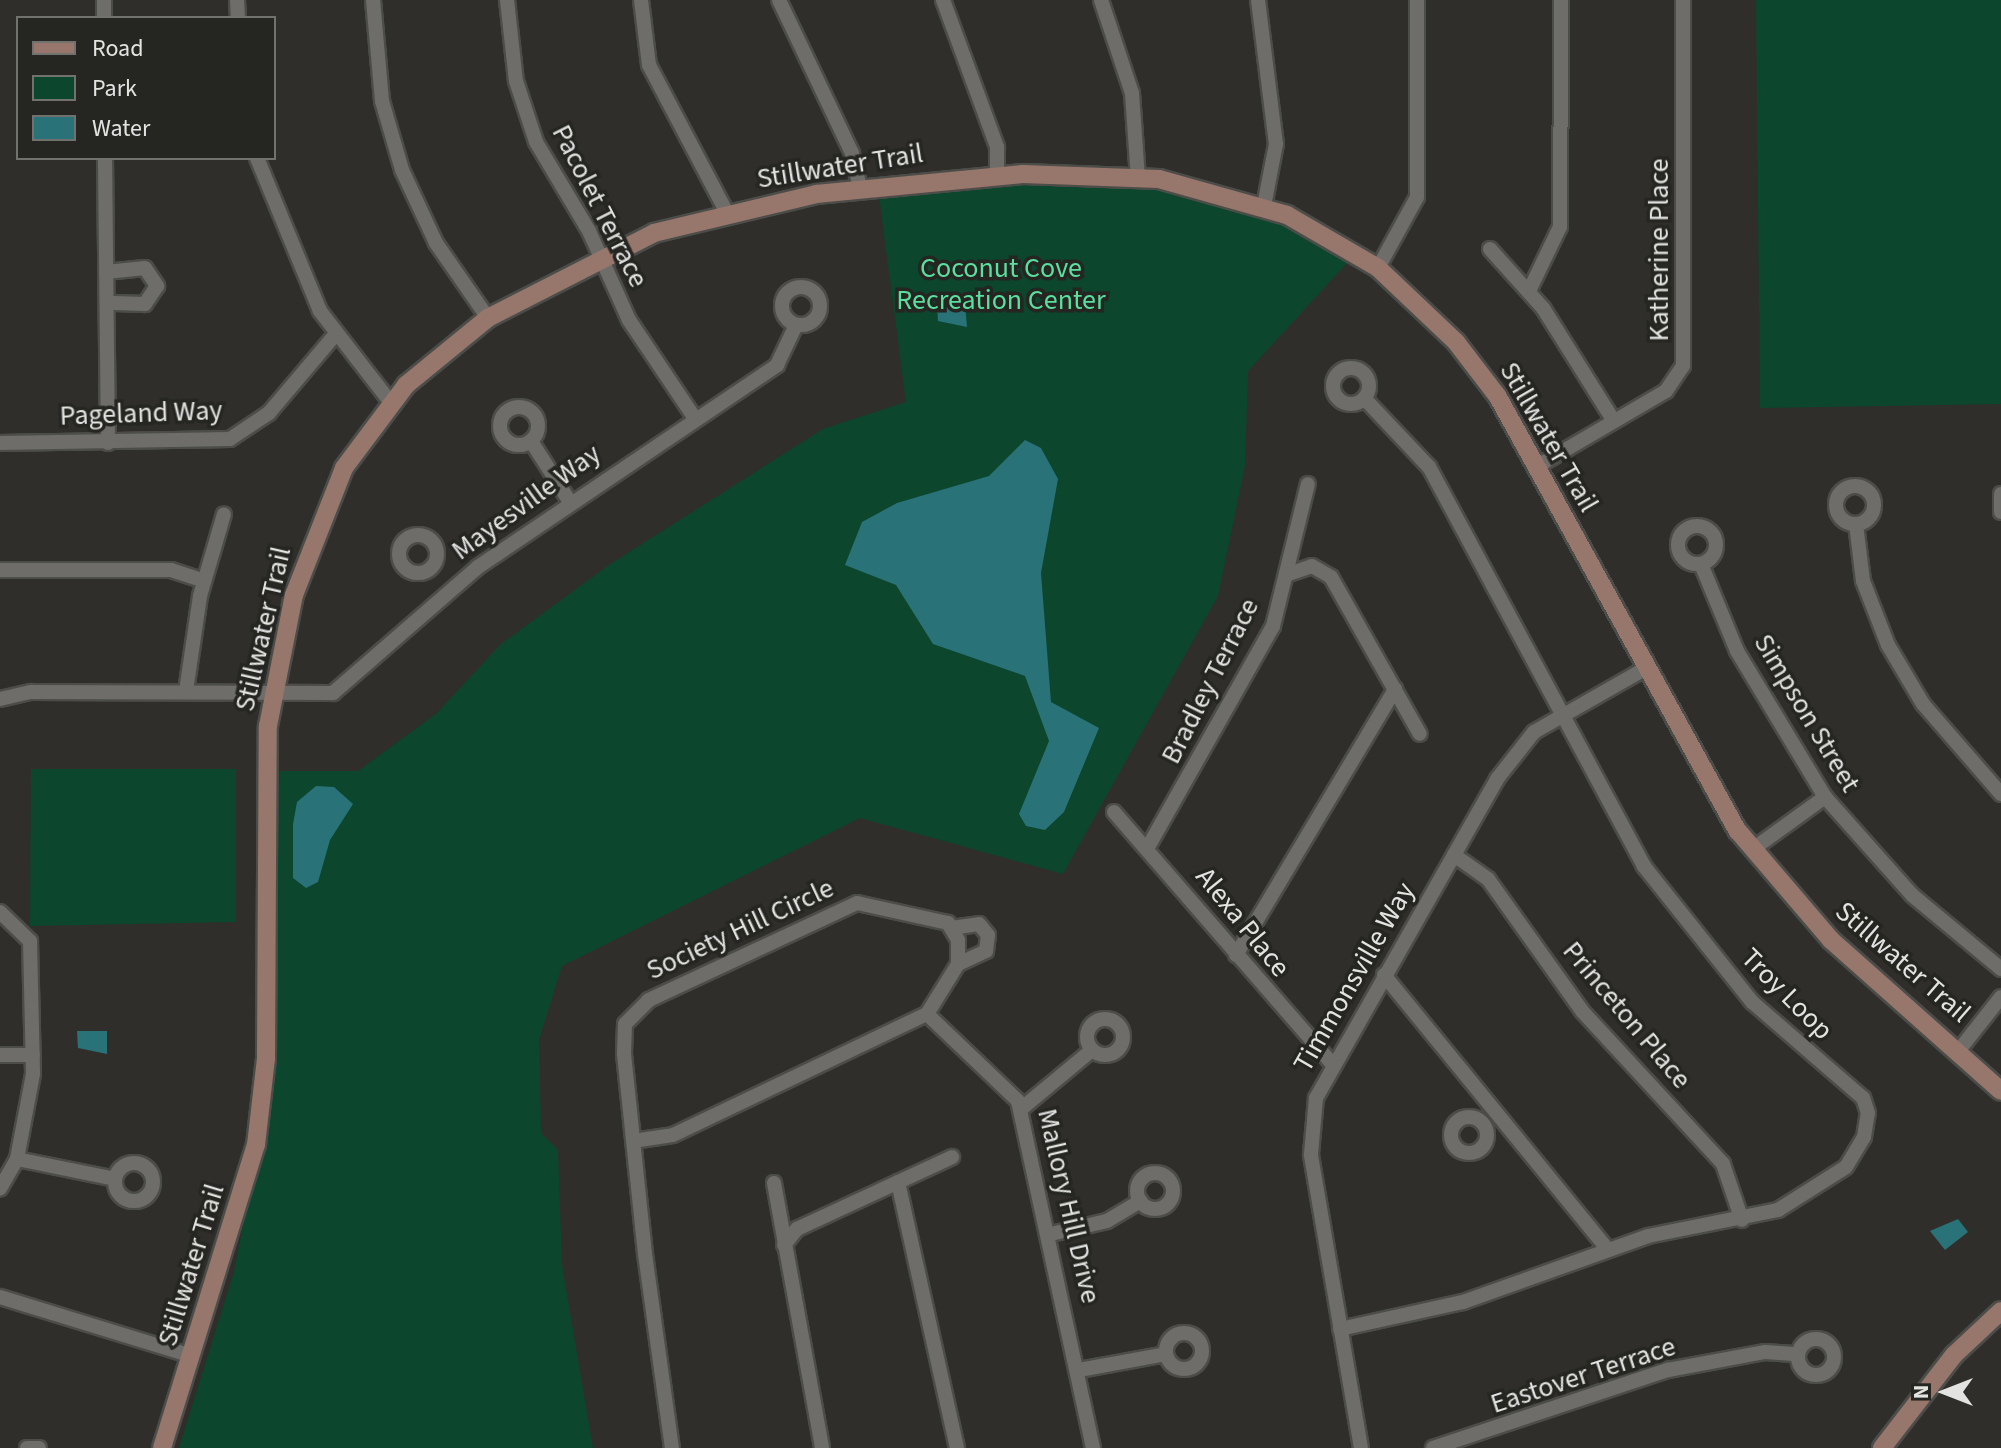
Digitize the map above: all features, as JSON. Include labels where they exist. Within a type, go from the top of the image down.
[{"type":"street","points":[[373,0],[382,101],[402,170],[436,243],[488,318]]},
{"type":"street","name":"Pacolet Terrace","points":[[507,0],[524,112],[601,254],[629,320],[694,417]]},
{"type":"street","points":[[641,0],[649,65],[727,213]]},
{"type":"street","points":[[779,0],[852,153],[860,188]]},
{"type":"street","points":[[943,0],[997,147],[997,175]]},
{"type":"street","points":[[1101,0],[1134,102],[1138,178]]},
{"type":"street","points":[[1258,0],[1276,144],[1264,206]]},
{"type":"street","points":[[1378,268],[1417,197],[1417,0]]},
{"type":"street","points":[[1529,291],[1560,227],[1561,0]]},
{"type":"street","name":"Katherine Place","points":[[1536,467],[1666,391],[1685,355],[1683,0]]},
{"type":"street","points":[[105,160],[108,443]]},
{"type":"street","points":[[258,160],[287,245],[335,335],[391,403]]},
{"type":"street","name":"Stillwater Trail","points":[[162,1448],[245,1187],[263,1100],[264,819],[274,692],[317,525],[344,468],[391,403],[488,318],[601,254],[727,213],[860,188],[997,175],[1138,178],[1264,206],[1378,268],[1456,342],[1498,397],[1646,668],[1753,849],[1831,940],[1960,1049],[2001,1091]]},
{"type":"street","points":[[1490,249],[1529,291],[1614,421]]},
{"type":"street","points":[[106,272],[145,268],[157,286],[145,304],[107,303]]},
{"type":"street","name":"Mayesville Way","points":[[0,699],[186,691],[321,695],[343,688],[449,591],[570,502],[694,417],[777,365],[796,325]]},
{"type":"street","name":"Pageland Way","points":[[0,443],[216,442],[242,434],[269,413],[335,335]]},
{"type":"street","name":"Troy Loop","points":[[1340,1329],[1463,1302],[1607,1248],[1742,1220],[1812,1194],[1846,1167],[1864,1137],[1863,1098],[1752,1002],[1704,946],[1644,866],[1429,467],[1365,399]]},
{"type":"street","points":[[531,441],[570,502]]},
{"type":"street","name":"Bradley Terrace","points":[[1148,847],[1273,626],[1289,574],[1308,484]]},
{"type":"street","points":[[2001,494],[2001,512]]},
{"type":"street","points":[[186,691],[204,581],[224,514]]},
{"type":"street","points":[[1856,524],[1863,581],[1888,645],[1923,704],[2001,794]]},
{"type":"street","name":"Simpson Street","points":[[1701,564],[1737,651],[1825,797],[1894,878],[2001,969]]},
{"type":"street","points":[[1289,574],[1312,566],[1331,577],[1420,734]]},
{"type":"street","points":[[430,568],[449,591]]},
{"type":"street","points":[[0,570],[171,570],[204,581]]},
{"type":"street","name":"Timmonsville Way","points":[[1361,1448],[1311,1154],[1316,1098],[1332,1064],[1497,779],[1534,732],[1646,668]]},
{"type":"street","points":[[1236,955],[1395,689]]},
{"type":"street","points":[[1753,849],[1825,797]]},
{"type":"street","name":"Alexa Place","points":[[1114,812],[1148,847],[1236,955],[1332,1064]]},
{"type":"street","name":"Princeton Place","points":[[1454,855],[1488,879],[1582,1011],[1723,1164],[1742,1220]]},
{"type":"street","name":"Society Hill Circle","points":[[633,1141],[673,1135],[897,1034],[927,1014],[958,964],[986,951],[988,935],[979,924],[951,928],[857,903],[635,1008],[625,1024],[624,1054],[633,1141],[672,1448]]},
{"type":"street","points":[[0,912],[30,941],[33,1055],[17,1159],[0,1188]]},
{"type":"street","points":[[951,928],[958,964]]},
{"type":"street","points":[[1384,975],[1488,1120],[1607,1248]]},
{"type":"street","points":[[1960,1049],[2001,997]]},
{"type":"street","name":"Mallory Hill Drive","points":[[927,1014],[996,1073],[1021,1109],[1051,1234],[1093,1448]]},
{"type":"street","points":[[1021,1109],[1092,1050]]},
{"type":"street","points":[[0,1055],[33,1055]]},
{"type":"street","points":[[784,1245],[797,1229],[952,1157]]},
{"type":"street","points":[[17,1159],[115,1179]]},
{"type":"street","points":[[898,1182],[957,1448]]},
{"type":"street","points":[[774,1183],[822,1448]]},
{"type":"street","points":[[1051,1234],[1107,1221],[1140,1201]]},
{"type":"street","points":[[0,1297],[192,1356]]},
{"type":"street","points":[[1882,1448],[1954,1355],[2001,1311]]},
{"type":"street","name":"Eastover Terrace","points":[[1433,1448],[1668,1370],[1765,1352],[1797,1354]]},
{"type":"street","points":[[1079,1370],[1166,1354]]},
{"type":"street","points":[[27,1448],[39,1448]]},
{"type":"green space","points":[[1756,0],[2001,0],[2001,404],[1760,408]]},
{"type":"green space","name":"Coconut Cove Recreation Center","points":[[1023,183],[1157,189],[1205,199],[1281,224],[1348,262],[1248,371],[1245,466],[1218,596],[1063,874],[860,818],[562,966],[539,1040],[541,1133],[558,1150],[562,1265],[593,1448],[179,1448],[234,1272],[275,1060],[275,771],[358,771],[436,714],[501,644],[609,565],[823,429],[906,402],[879,196]]},
{"type":"green space","points":[[31,769],[236,769],[236,922],[30,926]]},
{"type":"water","points":[[965,303],[967,327],[938,321],[937,304]]},
{"type":"water","points":[[1025,440],[1041,448],[1058,479],[1041,573],[1051,702],[1099,728],[1064,812],[1045,830],[1026,826],[1019,814],[1049,741],[1025,676],[933,644],[896,585],[845,565],[862,522],[897,503],[989,476]]},
{"type":"water","points":[[316,786],[334,787],[353,804],[330,840],[318,882],[306,888],[293,878],[293,824],[297,802]]},
{"type":"water","points":[[77,1031],[107,1031],[107,1054],[78,1048]]},
{"type":"water","points":[[1958,1219],[1968,1232],[1945,1250],[1930,1231]]}]
